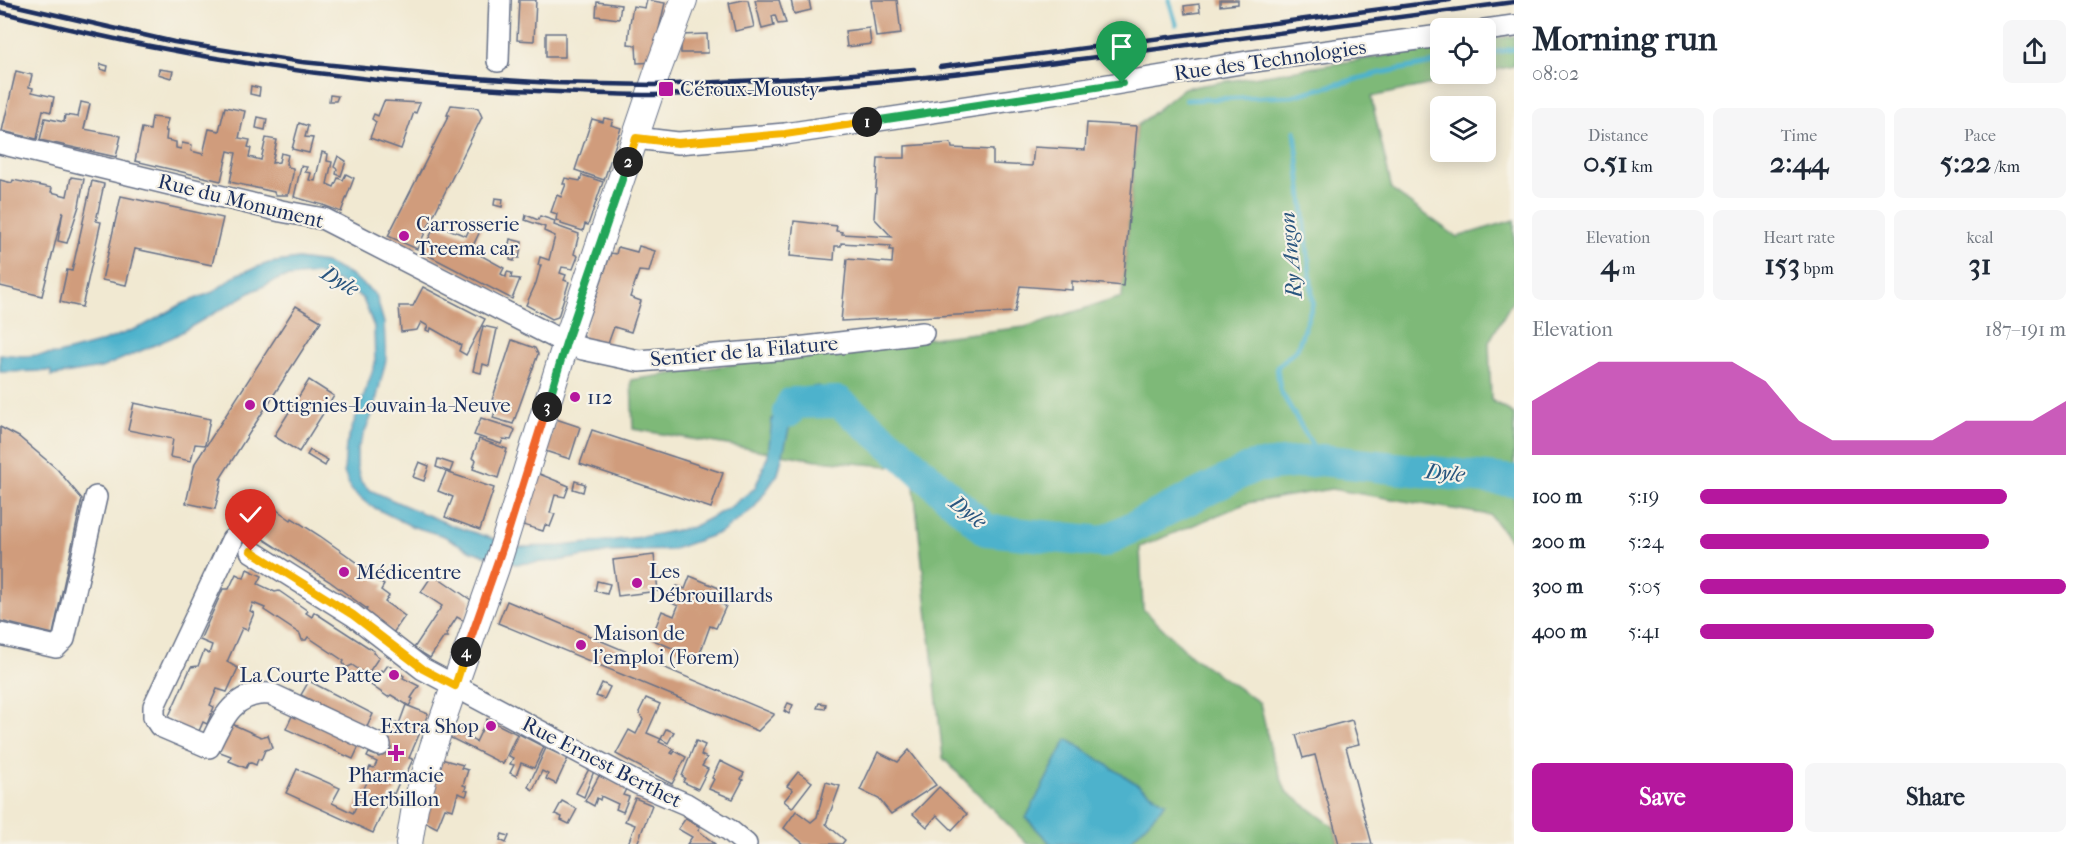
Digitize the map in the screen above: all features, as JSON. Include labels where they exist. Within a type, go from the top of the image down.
[{"type":"street","points":[[498,62],[500,0]]},
{"type":"street","points":[[409,844],[421,787],[507,535],[566,343],[658,70],[684,0]]},
{"type":"street","points":[[1496,28],[1514,26]]},
{"type":"street","name":"Rue des Technologies","points":[[636,138],[678,143],[785,134],[1060,93],[1247,62],[1430,37]]},
{"type":"street","name":"Rue du Monument","points":[[0,143],[281,211],[324,219],[566,343]]},
{"type":"street","name":"Sentier de la Filature","points":[[566,343],[639,361],[789,349],[924,333]]},
{"type":"street","points":[[0,634],[56,647],[64,639],[96,497]]},
{"type":"street","points":[[232,540],[154,706],[154,717],[159,726],[209,747],[223,717],[245,698],[259,693],[271,694],[380,746]]},
{"type":"street","name":"Rue Ernest Berthet","points":[[251,551],[353,615],[423,669],[637,783],[687,804],[729,830],[746,844]]},
{"type":"green space","points":[[1514,36],[1514,66],[1496,70],[1496,38]]},
{"type":"green space","points":[[1430,49],[1431,84],[1371,97],[1392,190],[1457,237],[1514,220],[1514,298],[1489,342],[1491,400],[1514,414],[1514,545],[1490,515],[1331,489],[1247,503],[1140,547],[1143,609],[1191,656],[1260,703],[1271,751],[1286,791],[1334,827],[1338,844],[1027,844],[943,758],[912,468],[817,460],[633,429],[631,380],[807,353],[1025,327],[1122,297],[1137,126],[1184,88]]},
{"type":"water","points":[[298,259],[326,263],[351,275],[376,295],[384,323],[386,360],[373,413],[357,450],[357,467],[361,482],[370,490],[451,525],[518,547],[561,546],[642,537],[693,527],[729,508],[755,488],[768,455],[772,419],[788,392],[818,386],[826,407],[817,405],[802,408],[791,421],[778,474],[754,508],[722,532],[671,550],[610,552],[557,561],[515,564],[471,551],[444,536],[411,526],[369,505],[351,490],[344,472],[346,445],[375,364],[374,327],[363,299],[342,283],[317,274],[281,278],[253,291],[173,337],[101,368],[51,376],[51,371],[0,372],[0,354],[23,356],[58,354],[99,343],[143,326],[182,304],[213,292],[238,274],[269,263]]},
{"type":"water","points":[[1067,739],[1166,803],[1127,844],[1051,844],[1026,818]]},
{"type":"building","points":[[519,0],[536,0],[534,41],[517,40]]},
{"type":"building","points":[[647,0],[665,3],[659,29],[657,62],[637,63],[636,45],[628,44],[630,23],[633,6],[645,8]]},
{"type":"building","points":[[748,0],[754,27],[735,31],[729,3]]},
{"type":"building","points":[[755,0],[779,0],[786,23],[778,24],[775,15],[772,16],[774,26],[762,29]]},
{"type":"building","points":[[791,0],[809,0],[811,10],[794,14]]},
{"type":"building","points":[[871,0],[897,0],[901,34],[876,37]]},
{"type":"building","points":[[1220,0],[1238,0],[1238,4],[1220,6]]},
{"type":"building","points":[[597,2],[621,5],[619,19],[596,16]]},
{"type":"building","points":[[1199,4],[1200,12],[1185,14],[1184,6]]},
{"type":"building","points":[[869,28],[871,44],[847,47],[845,31]]},
{"type":"building","points":[[546,33],[565,33],[565,57],[546,57]]},
{"type":"building","points":[[707,34],[708,53],[681,53],[681,35]]},
{"type":"building","points":[[101,64],[108,66],[107,71],[100,69]]},
{"type":"building","points":[[159,69],[173,71],[171,78],[158,74]]},
{"type":"building","points":[[16,71],[32,75],[29,87],[33,88],[32,92],[54,97],[51,112],[43,110],[37,139],[2,131]]},
{"type":"building","points":[[251,86],[260,88],[259,96],[250,94]]},
{"type":"building","points":[[330,95],[338,96],[336,101],[329,101]]},
{"type":"building","points":[[384,101],[420,103],[416,113],[414,112],[401,149],[370,138],[376,122],[372,119],[374,114],[378,116]]},
{"type":"building","points":[[81,102],[90,104],[84,129],[121,136],[116,157],[40,140],[45,118],[64,122],[65,115],[78,117]]},
{"type":"building","points":[[451,105],[478,108],[482,117],[417,249],[388,236],[449,115],[447,115]]},
{"type":"building","points":[[225,107],[245,111],[239,138],[250,140],[249,157],[261,160],[266,138],[277,140],[272,163],[279,162],[281,153],[288,155],[286,164],[293,168],[293,174],[288,195],[275,195],[274,192],[230,182],[236,153],[228,151],[221,181],[135,161],[142,128],[150,130],[152,117],[168,119],[165,131],[167,131],[166,140],[176,142],[176,148],[181,149],[182,143],[192,145],[191,151],[203,154],[209,129],[219,131]]},
{"type":"building","points":[[258,117],[267,119],[265,130],[256,128]]},
{"type":"building","points":[[604,118],[613,120],[611,125],[621,128],[604,180],[575,170],[592,119],[603,122]]},
{"type":"building","points":[[299,123],[308,126],[305,137],[313,138],[309,153],[292,149]]},
{"type":"building","points":[[1087,123],[1137,126],[1123,286],[1072,281],[1072,290],[1020,286],[1015,312],[841,321],[847,259],[892,263],[891,246],[841,243],[841,246],[835,246],[834,260],[790,256],[794,221],[837,226],[836,231],[842,234],[892,237],[874,218],[878,158],[905,158],[905,146],[951,143],[952,148],[993,150],[993,164],[1032,166],[1034,147],[1085,150]]},
{"type":"building","points":[[322,152],[328,154],[327,161],[332,162],[327,184],[334,187],[338,178],[343,180],[346,174],[354,178],[341,212],[294,197],[301,166],[307,167],[305,172],[311,173],[309,180],[315,181]]},
{"type":"building","points":[[338,156],[346,161],[341,176],[336,174],[337,169],[334,167]]},
{"type":"building","points":[[582,175],[603,182],[588,225],[585,224],[583,231],[561,224],[556,220],[557,214],[551,212],[557,195],[561,197],[566,184],[563,184],[565,178],[580,181]]},
{"type":"building","points":[[71,177],[84,179],[79,206],[67,243],[58,241],[63,211],[42,296],[0,286],[0,180],[12,183],[13,180],[52,188],[51,192],[67,196]]},
{"type":"building","points":[[92,181],[104,184],[96,221],[101,222],[82,307],[60,302],[67,270],[72,271]]},
{"type":"building","points":[[121,196],[223,218],[212,265],[135,249],[126,285],[102,280]]},
{"type":"building","points":[[495,198],[503,199],[502,207],[494,205]]},
{"type":"building","points":[[526,215],[538,220],[540,216],[555,221],[554,225],[579,234],[574,254],[578,256],[573,269],[562,267],[560,273],[566,275],[564,280],[569,282],[558,317],[552,319],[526,305],[536,283],[541,265],[538,265],[540,257],[549,260],[555,236],[544,231],[545,227],[525,220]]},
{"type":"building","points":[[436,224],[466,236],[472,224],[481,229],[471,250],[504,268],[501,274],[506,277],[507,272],[512,273],[511,278],[520,279],[512,299],[422,252]]},
{"type":"building","points":[[510,239],[522,242],[519,258],[515,257],[514,261],[510,260],[510,253],[507,253]]},
{"type":"building","points":[[639,246],[655,251],[649,272],[639,271],[630,297],[641,301],[631,332],[614,327],[608,344],[585,340],[583,334],[611,253],[616,254],[618,247],[637,252]]},
{"type":"building","points":[[423,287],[485,319],[466,355],[459,351],[461,345],[431,328],[430,332],[426,330],[428,326],[421,322],[417,330],[401,332],[399,306],[413,306]]},
{"type":"building","name":"Ottignies-Louvain-la-Neuve","points":[[296,306],[321,321],[220,479],[222,479],[215,509],[186,503],[195,463]]},
{"type":"building","points":[[483,326],[497,329],[489,366],[483,364],[481,373],[473,371]]},
{"type":"building","points":[[512,340],[535,348],[538,354],[513,424],[493,418],[498,402],[492,400]]},
{"type":"building","points":[[309,380],[334,396],[299,452],[274,436]]},
{"type":"building","points":[[134,403],[210,419],[205,445],[195,444],[191,461],[170,457],[173,439],[128,430]]},
{"type":"building","points":[[481,418],[515,430],[511,440],[503,439],[501,444],[474,435]]},
{"type":"building","points":[[556,419],[580,427],[570,459],[545,451]]},
{"type":"building","points":[[0,427],[19,437],[57,469],[82,499],[53,634],[0,621]]},
{"type":"building","points":[[592,430],[723,473],[711,508],[580,464]]},
{"type":"building","points":[[479,439],[507,449],[498,478],[473,469],[476,460],[472,458]]},
{"type":"building","points":[[310,450],[328,460],[325,466],[307,455]]},
{"type":"building","points":[[438,459],[453,464],[450,472],[436,467]]},
{"type":"building","points":[[419,462],[429,466],[424,481],[413,477]]},
{"type":"building","points":[[446,472],[494,488],[480,530],[445,517],[453,497],[438,491]]},
{"type":"building","points":[[537,473],[569,486],[565,497],[555,495],[550,513],[555,514],[550,527],[545,525],[543,531],[520,524]]},
{"type":"building","points":[[575,481],[585,484],[583,492],[573,489]]},
{"type":"building","points":[[264,501],[291,520],[292,518],[320,536],[372,573],[370,576],[384,585],[381,590],[389,596],[385,602],[405,616],[393,633],[365,612],[367,609],[329,581],[246,528]]},
{"type":"building","name":"Les Débrouillards","points":[[654,555],[658,591],[618,596],[613,560]]},
{"type":"building","points":[[247,569],[262,576],[258,584],[275,592],[279,591],[308,611],[306,613],[312,617],[314,612],[374,651],[373,653],[379,657],[367,675],[352,665],[346,668],[344,661],[308,637],[302,640],[300,634],[264,610],[265,608],[253,603],[250,611],[254,613],[247,630],[242,628],[227,662],[238,668],[227,692],[217,689],[210,705],[214,707],[207,724],[203,722],[199,731],[191,728],[187,736],[172,730],[176,721],[168,718],[191,667],[198,666],[204,651],[209,654],[212,645],[200,640],[223,589],[229,589],[236,574],[244,578]]},
{"type":"building","points":[[433,574],[471,600],[464,621],[457,617],[446,634],[448,637],[444,637],[430,658],[414,648],[442,606],[421,592]]},
{"type":"building","points":[[690,576],[726,591],[721,604],[726,606],[716,628],[710,626],[698,659],[651,639],[662,611],[674,616],[678,606],[670,602],[677,586],[685,589]]},
{"type":"building","points":[[597,581],[610,584],[607,594],[595,591]]},
{"type":"building","points":[[507,601],[774,715],[758,731],[498,623]]},
{"type":"building","points":[[388,665],[404,676],[403,678],[419,686],[409,706],[391,695],[388,697],[371,685],[381,670],[383,672]]},
{"type":"building","points":[[309,681],[373,714],[366,729],[301,695]]},
{"type":"building","points":[[602,683],[610,687],[604,699],[596,696]]},
{"type":"building","points":[[646,698],[660,704],[647,733],[661,739],[659,742],[674,749],[671,753],[675,751],[686,757],[672,784],[616,754],[629,730],[636,734],[643,720],[639,712]]},
{"type":"building","points":[[788,703],[793,705],[789,714],[784,711]]},
{"type":"building","points":[[819,703],[826,704],[825,709],[817,708]]},
{"type":"building","points":[[406,705],[428,714],[409,758],[413,759],[403,781],[400,780],[394,794],[392,793],[373,833],[286,793],[297,769],[340,788],[332,803],[353,813],[367,782],[364,781],[370,767],[374,768],[377,762],[367,757],[369,753],[379,757],[383,748],[383,739],[391,721],[399,724]]},
{"type":"building","points":[[293,714],[360,744],[353,759],[286,729]]},
{"type":"building","points":[[487,719],[517,734],[503,764],[447,736],[451,726],[466,733],[465,736],[476,742]]},
{"type":"building","points":[[1352,720],[1359,744],[1346,747],[1372,844],[1339,844],[1315,755],[1303,758],[1296,735]]},
{"type":"building","points":[[232,724],[261,737],[268,735],[272,748],[265,750],[256,765],[249,762],[246,768],[229,761],[231,756],[220,752],[217,743]]},
{"type":"building","points":[[666,729],[674,732],[668,743],[661,739]]},
{"type":"building","points":[[519,734],[544,747],[534,768],[521,763],[516,776],[510,773],[514,765],[510,764],[513,758],[509,756]]},
{"type":"building","points":[[696,741],[705,745],[701,755],[707,758],[702,766],[708,769],[698,789],[683,782],[685,778],[682,776]]},
{"type":"building","points":[[546,748],[568,758],[556,784],[546,779],[548,774],[542,771],[533,790],[528,787]]},
{"type":"building","points":[[909,750],[936,785],[891,814],[879,799],[860,790],[878,752],[898,762]]},
{"type":"building","points":[[441,759],[463,765],[461,768],[468,770],[463,785],[468,791],[466,796],[458,793],[453,810],[445,808],[437,828],[424,821]]},
{"type":"building","points":[[720,761],[744,773],[741,779],[743,780],[733,799],[709,789]]},
{"type":"building","points":[[589,769],[594,771],[584,797],[576,793]]},
{"type":"building","points":[[798,772],[812,782],[792,808],[784,801],[793,790],[787,786]]},
{"type":"building","points":[[599,776],[627,787],[623,795],[629,797],[623,812],[616,809],[618,804],[601,796],[600,800],[597,798],[594,806],[585,801]]},
{"type":"building","points":[[826,782],[840,786],[826,824],[845,840],[842,844],[804,844],[784,828],[796,811],[811,822],[817,817]]},
{"type":"building","points":[[939,787],[967,814],[952,830],[937,815],[927,827],[913,814]]},
{"type":"building","points":[[635,798],[652,805],[637,844],[628,844],[635,825],[625,821]]},
{"type":"building","points":[[562,801],[577,809],[569,824],[555,814]]},
{"type":"building","points":[[686,818],[700,827],[698,830],[715,844],[687,844],[692,837],[678,829]]},
{"type":"building","points":[[502,834],[509,836],[506,843],[500,840]]},
{"type":"waterway","name":"Ry Angon","points":[[1169,0],[1176,24]]},
{"type":"waterway","points":[[1496,52],[1514,49]]},
{"type":"waterway","points":[[1186,100],[1292,96],[1380,73],[1430,64]]},
{"type":"waterway","name":"Ry Angon","points":[[1295,131],[1313,303],[1297,349],[1277,367],[1280,390],[1321,460]]},
{"type":"waterway","name":"Dyle","points":[[788,412],[792,403],[839,402],[895,448],[986,530],[1103,542],[1253,467],[1321,460],[1514,481]]},
{"type":"railway","points":[[940,67],[1450,0]]},
{"type":"railway","points":[[0,2],[174,42],[302,62],[446,76],[552,83],[654,85],[804,78],[914,69]]},
{"type":"railway","points":[[0,12],[127,42],[320,73],[450,86],[653,95],[787,89],[921,78],[1514,2]]},
{"type":"place","name":"Céroux-Mousty","points":[[666,89]]},
{"type":"place","name":"Carrosserie Treema car","points":[[404,236]]},
{"type":"place","name":"112","points":[[575,397]]},
{"type":"place","name":"Ottignies-Louvain-la-Neuve","points":[[250,405]]},
{"type":"place","name":"Médicentre","points":[[344,572]]},
{"type":"place","name":"Les Débrouillards","points":[[637,583]]},
{"type":"place","name":"Maison de l'emploi (Forem)","points":[[581,645]]},
{"type":"place","name":"La Courte Patte","points":[[394,675]]},
{"type":"place","name":"Extra Shop","points":[[491,726]]},
{"type":"place","name":"Pharmacie Herbillon","points":[[396,753]]},
{"type":"route","points":[[251,551],[353,615],[423,669],[455,686],[507,535],[566,343],[636,138],[678,143],[785,134],[1122,83]]}]
